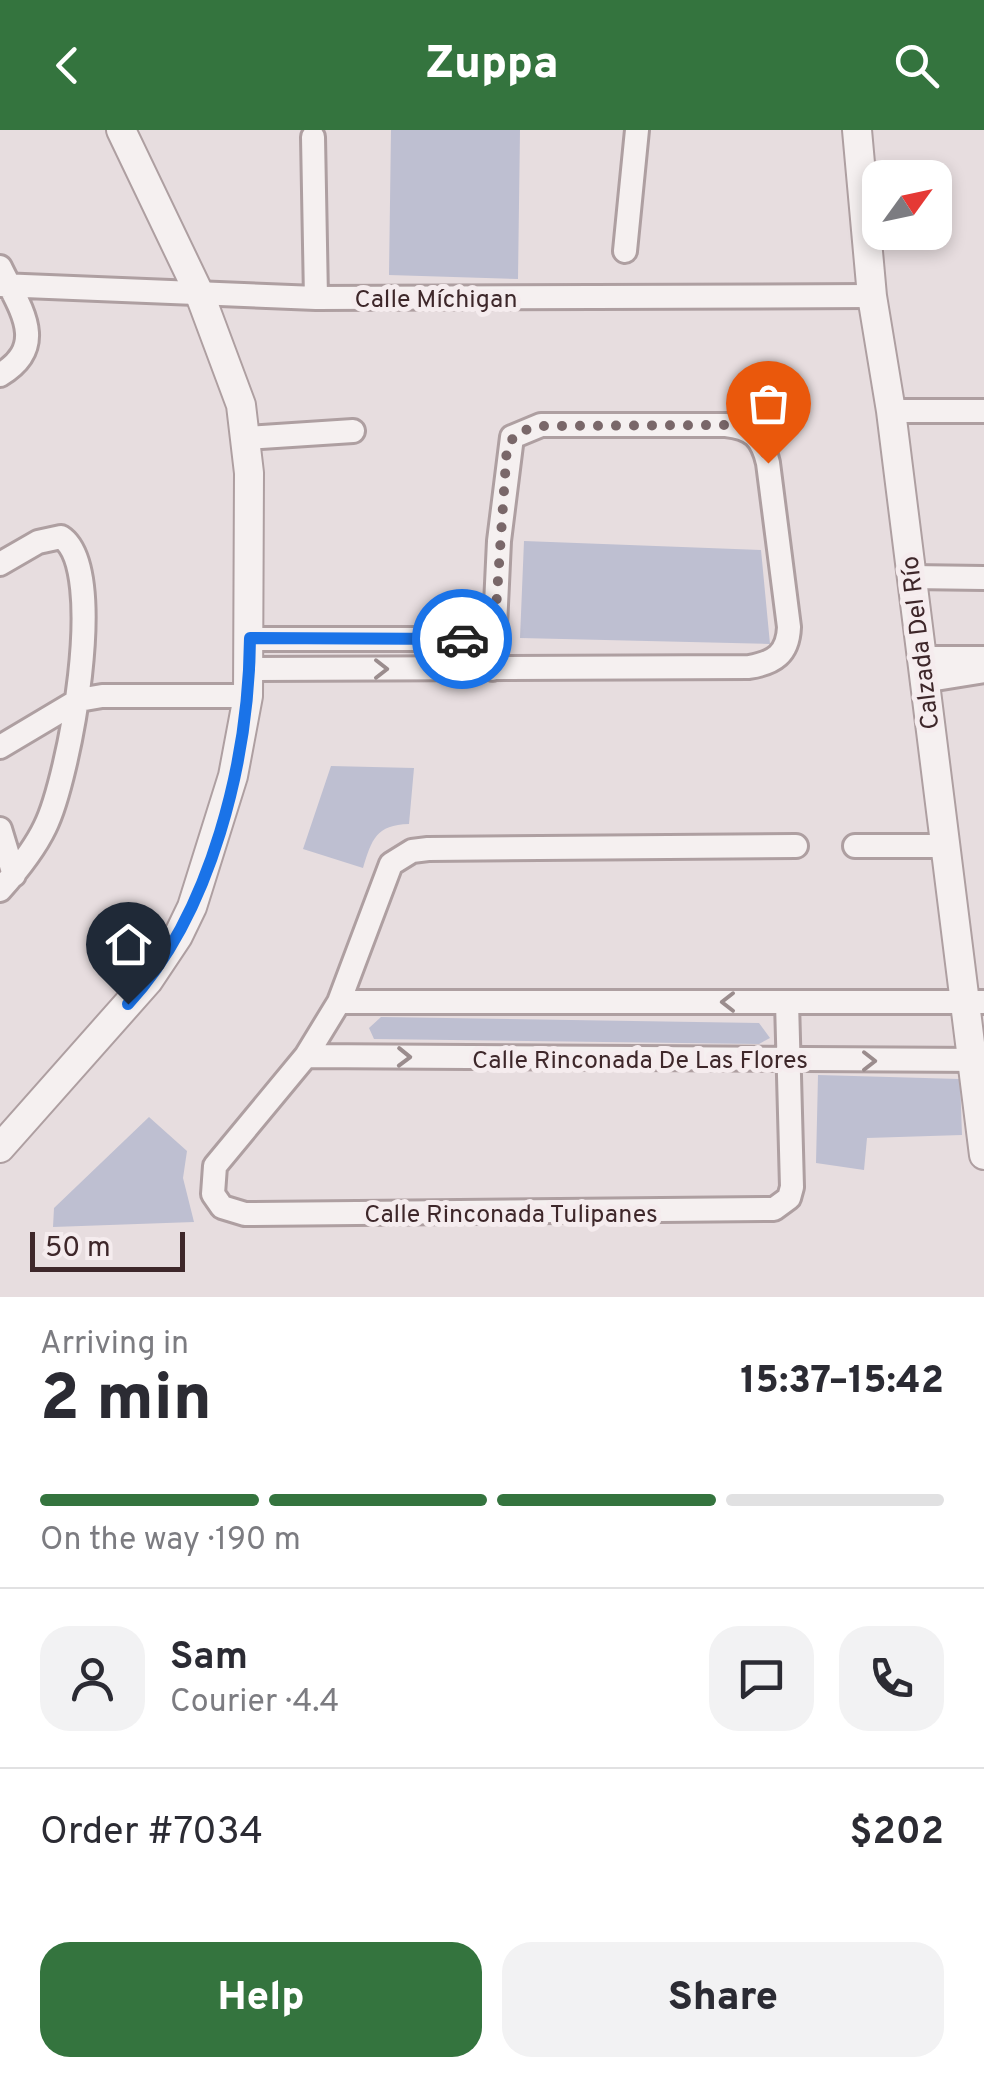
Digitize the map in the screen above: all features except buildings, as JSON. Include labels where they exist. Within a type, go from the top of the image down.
[{"type":"street","points":[[0,1148],[148,981],[178,936],[192,907],[234,776],[249,682],[247,438],[241,405],[200,296],[121,130]]},
{"type":"street","points":[[625,251],[637,130]]},
{"type":"street","name":"Calzada Del Río","points":[[856,130],[872,296],[892,412],[944,846],[974,1002],[984,1155]]},
{"type":"street","points":[[312,132],[316,298]]},
{"type":"street","points":[[0,374],[26,351],[27,330],[3,279]]},
{"type":"street","name":"Calle Míchigan","points":[[3,279],[200,296],[872,296]]},
{"type":"street","points":[[892,412],[984,411]]},
{"type":"street","points":[[0,747],[80,700],[102,696],[249,682],[493,670],[749,668],[774,661],[784,652],[789,628],[768,463],[760,439],[752,431],[726,425],[541,426],[512,437],[500,522],[493,670]]},
{"type":"street","points":[[247,438],[353,431]]},
{"type":"street","points":[[0,564],[38,542],[61,538],[72,544],[82,567],[80,700],[62,781],[45,828],[7,882]]},
{"type":"street","points":[[912,577],[984,578]]},
{"type":"street","points":[[250,638],[494,639]]},
{"type":"street","points":[[922,670],[984,658]]},
{"type":"street","points":[[922,670],[984,670]]},
{"type":"street","points":[[0,829],[7,882]]},
{"type":"street","points":[[306,1056],[340,1002],[385,874],[400,856],[412,851],[796,846]]},
{"type":"street","points":[[855,846],[944,846]]},
{"type":"street","points":[[340,1002],[974,1002]]},
{"type":"street","name":"Calle Rinconada Tulipanes","points":[[306,1056],[215,1166],[213,1194],[230,1212],[774,1209],[789,1198],[792,1187],[787,1002]]},
{"type":"street","name":"Calle Rinconada De Las Flores","points":[[306,1056],[978,1060]]},
{"type":"shaded area","points":[[391,130],[520,130],[518,279],[389,275]]},
{"type":"shaded area","points":[[524,541],[761,550],[770,644],[520,638]]},
{"type":"shaded area","points":[[331,766],[414,768],[409,824],[382,831],[369,849],[363,868],[303,849]]},
{"type":"shaded area","points":[[381,1017],[759,1023],[770,1038],[759,1044],[374,1039],[369,1028]]},
{"type":"shaded area","points":[[818,1075],[960,1079],[962,1135],[867,1138],[864,1170],[816,1163]]},
{"type":"shaded area","points":[[149,1117],[187,1151],[183,1178],[194,1222],[53,1227],[54,1208]]},
{"type":"way so far","points":[[462,639],[494,639],[507,446],[518,432],[541,426],[726,425],[752,431],[760,439],[768,463]]},
{"type":"route","points":[[128,1004],[178,936],[214,842],[243,734],[250,638],[462,639]]}]
